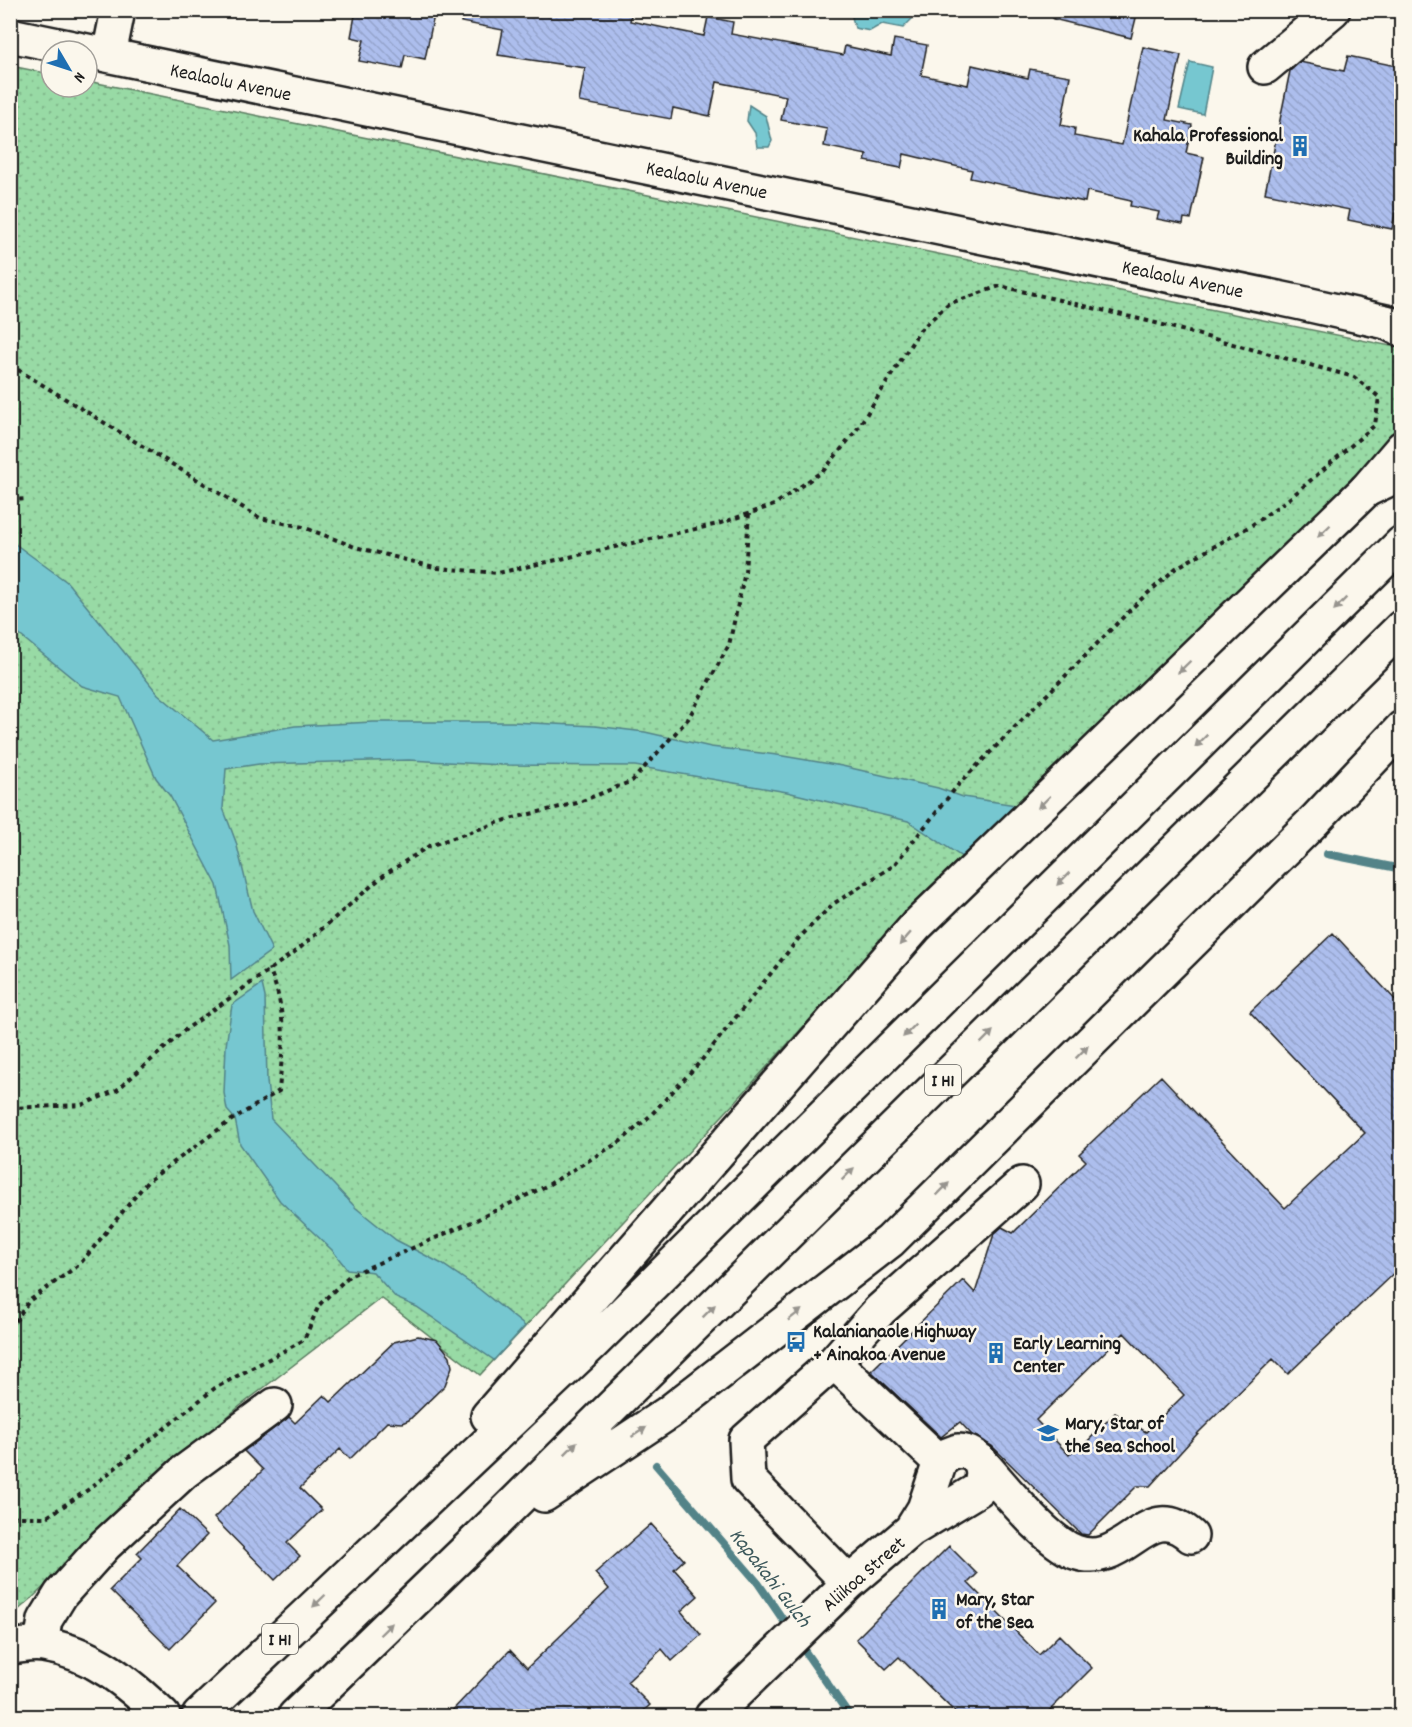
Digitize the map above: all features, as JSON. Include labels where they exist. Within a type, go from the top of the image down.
[{"type":"main road","points":[[109,56],[118,10]]},
{"type":"main road","points":[[1265,67],[1334,10]]},
{"type":"main road","name":"Kealaolu Avenue","points":[[10,36],[1318,306],[1400,326]]},
{"type":"main road","points":[[361,1561],[916,926],[1366,490],[1401,448]]},
{"type":"main road","points":[[1366,490],[1401,473]]},
{"type":"main road","name":"I H1","points":[[199,1716],[591,1345],[1391,553]]},
{"type":"main road","name":"I H1","points":[[295,1716],[484,1533],[1401,627]]},
{"type":"main road","points":[[484,1533],[668,1413],[890,1241],[1315,820],[1401,728]]},
{"type":"main road","points":[[849,1583],[748,1479],[746,1440],[834,1362],[880,1310],[1022,1184]]},
{"type":"main road","points":[[834,1362],[940,1462]]},
{"type":"main road","points":[[163,1716],[110,1670],[76,1653],[26,1646],[61,1594],[105,1545],[184,1472],[275,1406]]},
{"type":"main road","points":[[911,1530],[924,1509],[940,1462],[945,1456],[958,1451],[973,1454],[1053,1538]]},
{"type":"main road","points":[[911,1530],[979,1489],[984,1473],[978,1459]]},
{"type":"main road","points":[[957,1504],[978,1500],[1002,1507],[1070,1549],[1091,1555],[1104,1554],[1122,1547],[1159,1522],[1174,1523],[1191,1536]]},
{"type":"main road","name":"Aliikoa Street","points":[[712,1716],[849,1583],[911,1530]]},
{"type":"main road","points":[[312,1716],[344,1669]]},
{"type":"path","points":[[10,365],[260,518],[303,527],[355,547],[438,568],[498,573],[718,524],[774,505],[824,470],[856,431],[920,330],[948,304],[1000,286],[1152,322],[1275,358],[1354,377],[1378,397],[1375,425],[1327,468],[1261,519],[1176,568],[958,784],[893,866],[833,903],[799,938],[701,1061],[650,1116],[621,1141],[548,1185],[474,1221],[349,1276],[319,1305],[304,1340],[215,1388],[89,1490],[47,1517],[16,1517],[10,1513]]},
{"type":"path","points":[[10,500],[26,499]]},
{"type":"path","points":[[10,1108],[82,1105],[117,1090],[185,1030],[300,948],[384,875],[429,846],[509,819],[577,803],[632,781],[688,719],[729,645],[745,572],[749,513]]},
{"type":"path","points":[[10,1329],[29,1302],[80,1264],[147,1182],[230,1121],[279,1091],[284,1038],[280,995],[269,968]]},
{"type":"green space","points":[[11,66],[39,72],[39,99],[99,99],[99,83],[1401,348],[1401,421],[1395,439],[923,894],[738,1099],[480,1375],[381,1298],[240,1406],[170,1465],[11,1616]]},
{"type":"water","points":[[855,10],[915,11],[915,16],[903,28],[882,24],[870,31],[855,28],[852,17]]},
{"type":"water","points":[[1190,62],[1212,67],[1203,114],[1179,109]]},
{"type":"water","points":[[749,105],[766,116],[772,141],[769,147],[757,147],[755,133],[747,121]]},
{"type":"water","points":[[11,541],[67,582],[158,694],[213,740],[295,726],[373,722],[512,722],[595,726],[645,732],[711,747],[842,766],[938,788],[963,797],[1016,805],[962,857],[908,821],[787,792],[635,766],[503,765],[409,760],[259,764],[226,769],[223,808],[236,842],[253,911],[272,950],[231,980],[230,945],[217,885],[170,796],[156,778],[120,697],[82,686],[11,628]]},
{"type":"water","points":[[262,984],[265,997],[267,1081],[271,1119],[356,1208],[396,1240],[442,1264],[479,1289],[525,1326],[494,1360],[417,1307],[396,1298],[373,1272],[347,1269],[332,1250],[280,1201],[240,1144],[235,1119],[227,1110],[224,1093],[226,1046],[232,1005]]},
{"type":"building","points":[[356,10],[435,10],[425,59],[405,55],[402,69],[359,61],[364,40],[351,37]]},
{"type":"building","points":[[462,10],[632,10],[630,21],[704,36],[708,17],[733,22],[731,34],[843,55],[845,46],[891,56],[894,39],[927,45],[921,75],[968,85],[972,65],[1028,78],[1030,69],[1070,76],[1061,125],[1075,128],[1074,136],[1122,145],[1143,47],[1181,55],[1167,120],[1192,125],[1186,153],[1204,157],[1191,219],[1184,218],[1183,224],[1157,219],[1159,212],[1130,206],[1131,201],[1087,191],[1085,202],[970,178],[972,170],[904,154],[901,168],[865,161],[867,155],[824,146],[827,129],[781,120],[786,96],[717,82],[710,116],[673,108],[671,119],[579,102],[585,68],[498,55],[503,30],[461,22]]},
{"type":"building","points":[[1054,10],[1138,10],[1131,38],[1053,19]]},
{"type":"building","name":"Kahala Professional Building","points":[[1348,56],[1401,67],[1401,184],[1392,229],[1348,220],[1350,210],[1265,193],[1290,71],[1300,62],[1344,71]]},
{"type":"building","points":[[1333,933],[1401,1006],[1401,1266],[1288,1374],[1273,1359],[1199,1432],[1150,1486],[1137,1486],[1088,1535],[1081,1534],[992,1446],[972,1435],[960,1422],[941,1437],[871,1371],[963,1280],[975,1293],[994,1234],[1002,1227],[1013,1233],[1086,1161],[1079,1154],[1161,1076],[1285,1208],[1365,1133],[1250,1012]],"holes":[[[1124,1333],[1184,1395],[1146,1432],[1115,1413],[1083,1446],[1081,1443],[1069,1455],[1036,1420]]]},
{"type":"building","points":[[418,1336],[437,1340],[450,1356],[452,1367],[445,1385],[409,1420],[402,1423],[387,1422],[350,1459],[340,1449],[300,1488],[322,1510],[287,1543],[300,1556],[275,1580],[214,1518],[263,1470],[244,1451],[289,1417],[295,1423],[324,1395],[331,1402],[394,1342]]},
{"type":"building","points":[[180,1509],[207,1535],[177,1566],[215,1603],[170,1649],[110,1590],[142,1558],[137,1553]]},
{"type":"building","points":[[651,1524],[684,1560],[674,1569],[698,1596],[681,1611],[701,1635],[672,1661],[662,1649],[627,1682],[650,1705],[638,1716],[447,1716],[510,1650],[527,1668],[609,1589],[595,1573]]},
{"type":"building","name":"Mary, Star of the Sea","points":[[949,1546],[977,1574],[968,1583],[1039,1655],[1059,1635],[1092,1668],[1044,1716],[959,1716],[899,1657],[886,1669],[856,1639]]},
{"type":"waterway","points":[[1327,854],[1402,869]]},
{"type":"waterway","name":"Kapakahi Gulch","points":[[656,1465],[758,1583],[790,1630]]},
{"type":"waterway","name":"Kapakahi Gulch","points":[[799,1643],[850,1716]]},
{"type":"place","name":"Kahala Professional Building","points":[[1300,146]]},
{"type":"place","name":"Kalanianaole Highway + Ainakoa Avenue","points":[[796,1342]]},
{"type":"place","name":"Early Learning Center","points":[[996,1353]]},
{"type":"place","name":"Mary, Star of the Sea School","points":[[1048,1433]]},
{"type":"place","name":"Mary, Star of the Sea","points":[[939,1609]]}]
